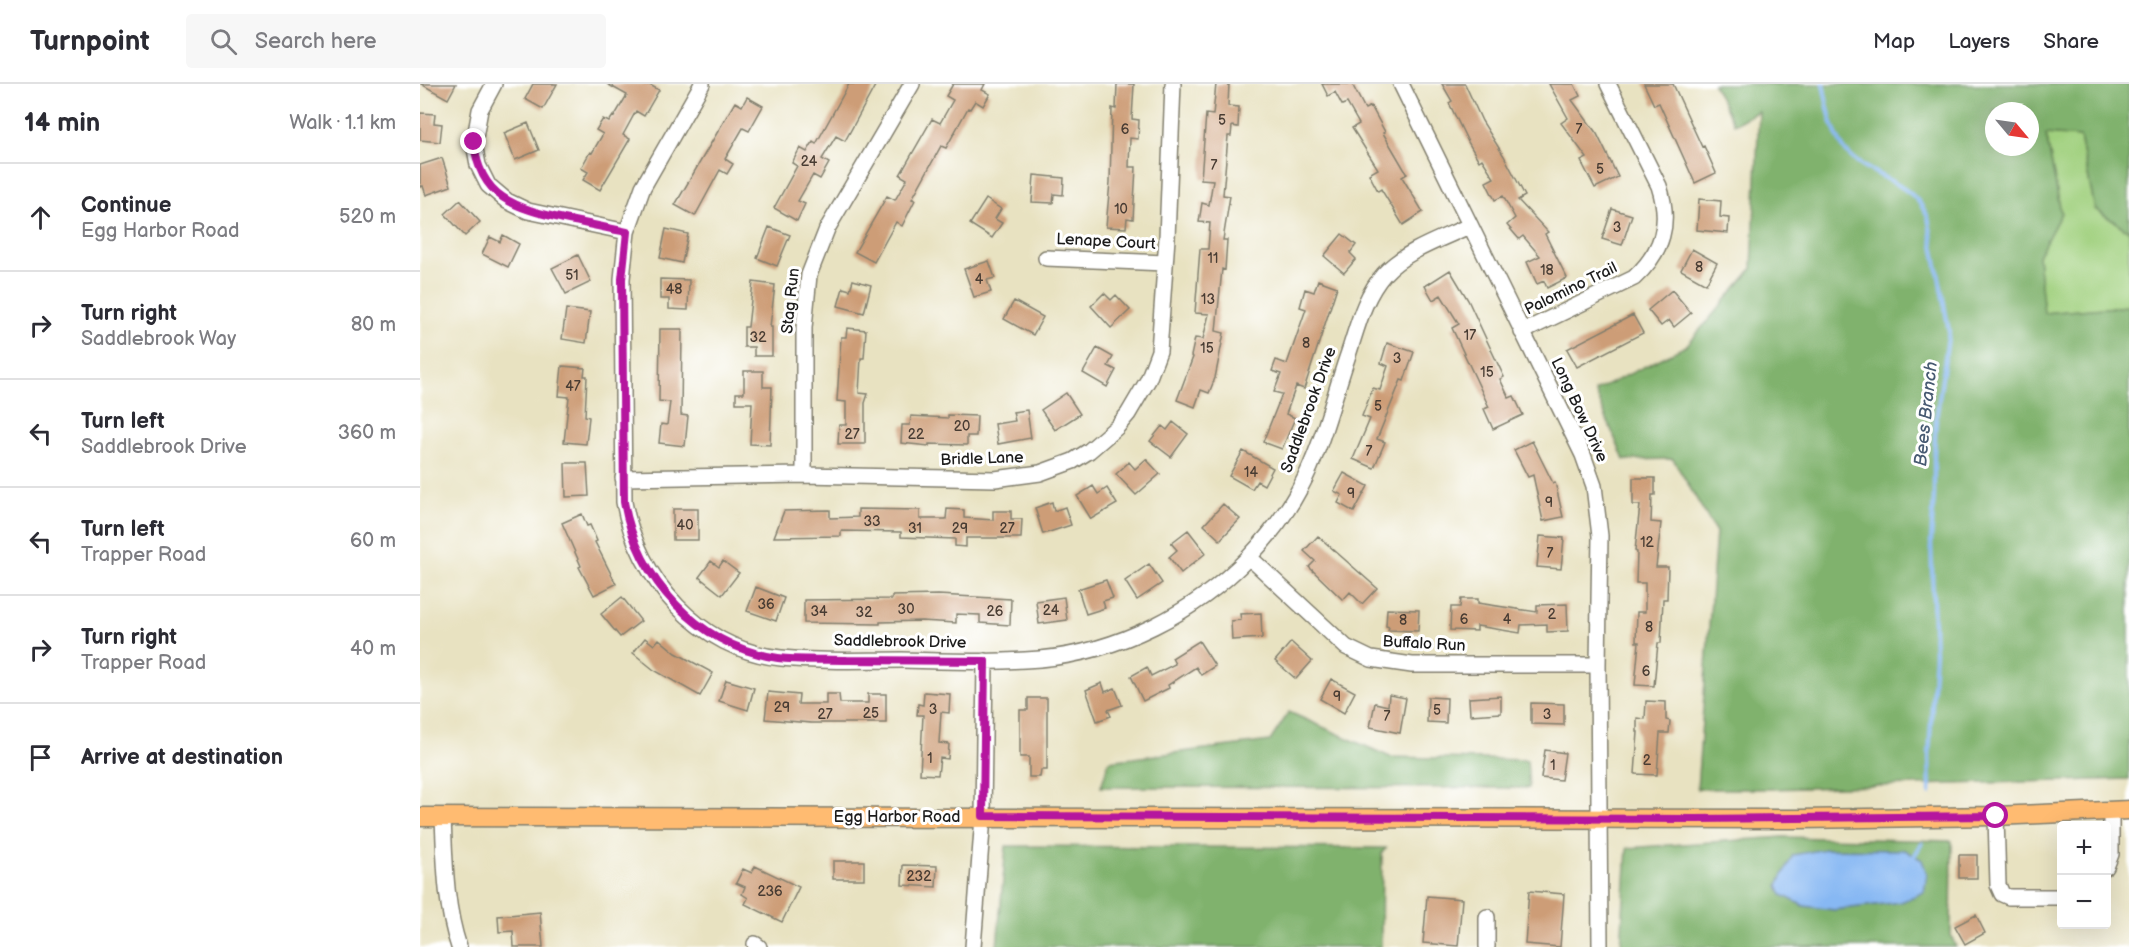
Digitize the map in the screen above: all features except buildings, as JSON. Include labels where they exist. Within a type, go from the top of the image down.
[{"type":"main road","name":"Egg Harbor Road","points":[[420,818],[983,816],[1800,819],[1996,816],[2120,811]]},
{"type":"street","points":[[494,84],[480,110],[474,131],[478,165],[488,185],[507,201],[528,211],[627,232]]},
{"type":"street","name":"Saddlebrook Drive","points":[[702,84],[643,187],[627,232],[622,279],[624,502],[630,529],[639,553],[659,586],[700,627],[733,645],[779,658],[985,661],[1064,656],[1128,637],[1152,627],[1195,602],[1249,557],[1280,519],[1300,489],[1362,310],[1376,284],[1408,256],[1469,226]]},
{"type":"street","name":"Stag Run","points":[[804,475],[804,328],[809,275],[827,229],[912,84]]},
{"type":"street","name":"Bridle Lane","points":[[623,478],[804,475],[995,479],[1040,473],[1089,451],[1117,428],[1139,398],[1155,363],[1161,337],[1173,84]]},
{"type":"street","name":"Long Bow Drive","points":[[1401,84],[1582,454],[1594,486],[1600,536],[1598,665],[1600,947]]},
{"type":"street","name":"Palomino Trail","points":[[1522,332],[1634,278],[1646,268],[1660,244],[1665,216],[1659,186],[1608,84]]},
{"type":"street","name":"Lenape Court","points":[[1046,258],[1165,263]]},
{"type":"street","name":"Buffalo Run","points":[[1249,557],[1346,646],[1371,659],[1412,665],[1598,665]]},
{"type":"street","points":[[973,947],[983,816],[985,661]]},
{"type":"street","points":[[2111,854],[2120,811]]},
{"type":"street","points":[[1996,816],[1998,885],[2002,894],[2009,897],[2057,897]]},
{"type":"street","points":[[443,818],[446,887],[451,924],[459,947]]},
{"type":"street","points":[[1486,947],[1487,917]]},
{"type":"green space","points":[[1713,84],[2129,84],[2129,231],[2095,209],[2080,137],[2046,134],[2061,213],[2038,256],[2044,313],[2129,306],[2129,779],[1697,789],[1716,532],[1673,459],[1624,460],[1595,391],[1686,346],[1752,269],[1759,111],[1734,124]]},
{"type":"green space","points":[[2046,134],[2080,137],[2095,209],[2129,231],[2129,306],[2043,313],[2038,256],[2061,213]]},
{"type":"green space","points":[[1289,712],[1390,757],[1527,760],[1529,788],[1101,787],[1109,761],[1270,741]]},
{"type":"green space","points":[[1783,837],[1952,841],[1951,935],[1956,947],[1621,947],[1627,848]]},
{"type":"green space","points":[[1006,846],[1386,848],[1382,853],[1381,947],[997,947]]},
{"type":"water","points":[[1825,849],[1905,850],[1922,860],[1927,874],[1924,892],[1901,902],[1834,910],[1804,906],[1782,895],[1778,885],[1793,855]]},
{"type":"waterway","name":"Bees Branch","points":[[1823,84],[1833,127],[1845,150],[1852,158],[1911,194],[1928,217],[1949,331],[1936,420],[1934,456],[1931,541],[1935,653],[1929,756],[1930,793]]},
{"type":"waterway","name":"Bees Branch","points":[[1913,858],[1922,843]]},
{"type":"route","points":[[474,142],[475,154],[482,175],[488,185],[507,201],[528,211],[627,232],[622,279],[624,502],[628,522],[639,553],[659,586],[700,627],[733,645],[763,655],[797,659],[985,661],[983,816],[1696,819],[1996,816]]}]
